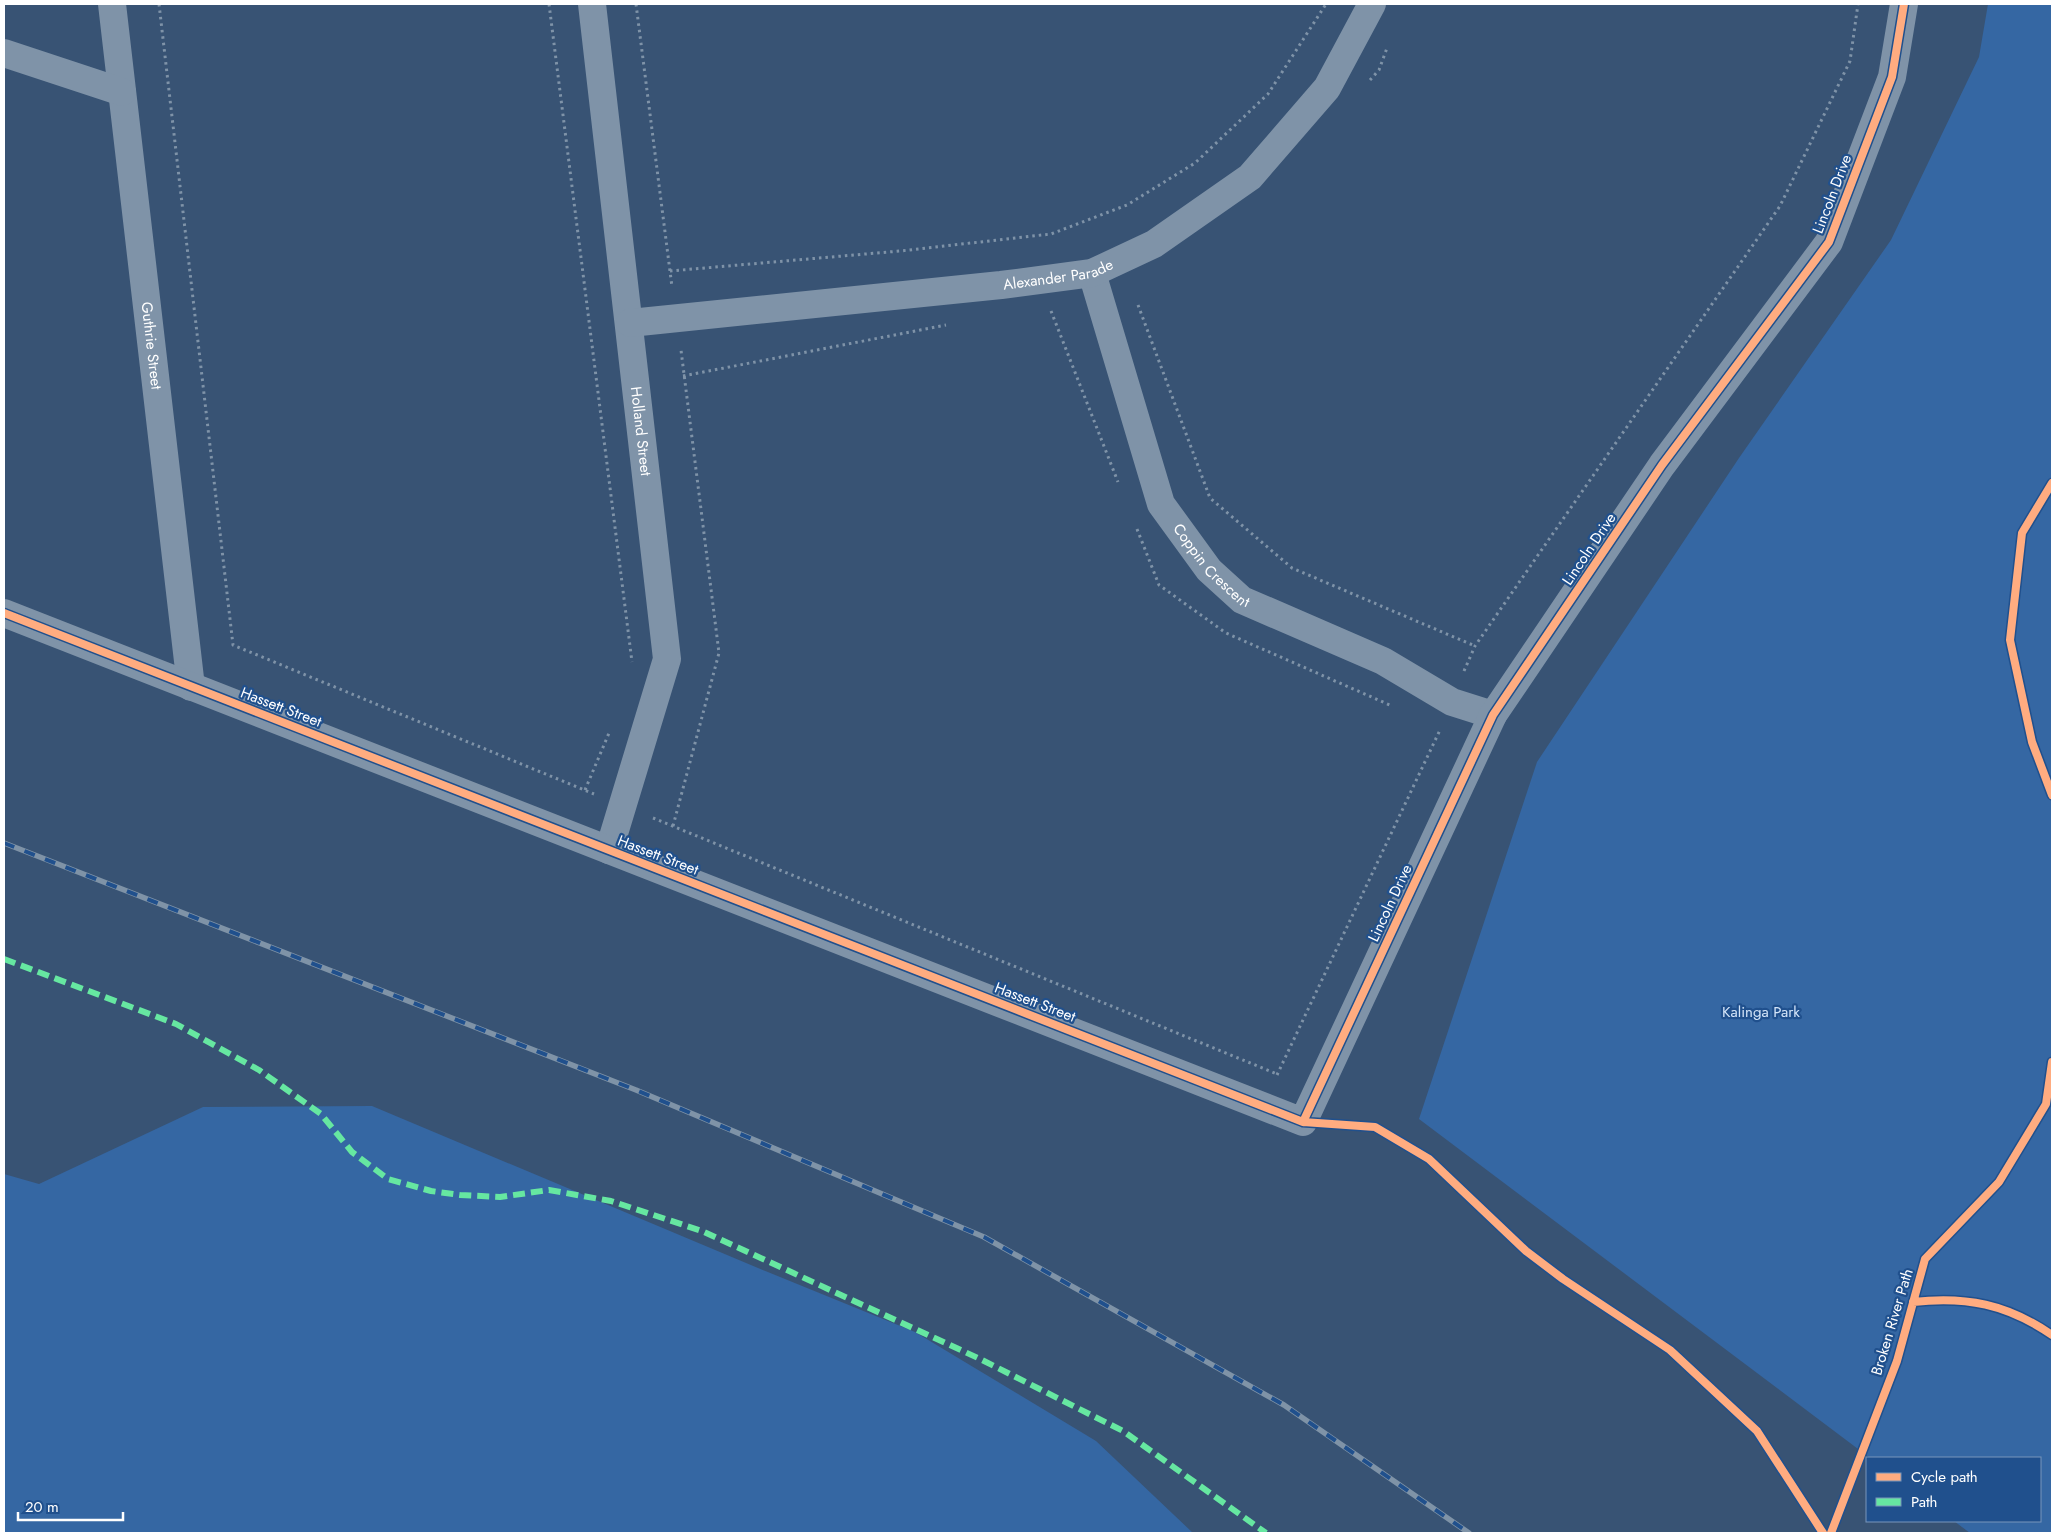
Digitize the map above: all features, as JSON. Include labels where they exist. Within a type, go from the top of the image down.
[{"type":"street","name":"Guthrie Street","points":[[112,4],[191,687]]},
{"type":"street","name":"Holland Street","points":[[592,4],[630,323],[666,659],[609,850]]},
{"type":"street","name":"Alexander Parade","points":[[630,323],[1001,285],[1092,273],[1154,244],[1250,177],[1327,88],[1372,4]]},
{"type":"street","name":"Lincoln Drive","points":[[1303,1122],[1493,715],[1662,465],[1829,242],[1892,77],[1904,4]]},
{"type":"street","points":[[4,53],[122,92]]},
{"type":"street","name":"Coppin Crescent","points":[[1092,273],[1161,504],[1208,570],[1242,600],[1383,661],[1452,702],[1493,715]]},
{"type":"street","name":"Hassett Street","points":[[4,614],[1303,1122]]},
{"type":"path","points":[[159,4],[232,645],[1277,1074],[1303,1122]]},
{"type":"path","points":[[549,4],[632,664]]},
{"type":"path","points":[[636,4],[719,653],[673,826]]},
{"type":"path","points":[[670,270],[900,250],[1051,234],[1126,205],[1196,163],[1268,94],[1326,4]]},
{"type":"path","points":[[1277,1074],[1452,702],[1474,646],[1780,206],[1850,61],[1858,4]]},
{"type":"path","points":[[1135,299],[1210,498],[1292,568],[1474,646]]},
{"type":"path","points":[[585,790],[611,728]]},
{"type":"green space","name":"Kalinga Park","points":[[1988,4],[2052,4],[2052,1533],[1970,1533],[1955,1522],[2041,1522],[2041,1457],[1869,1457],[1419,1119],[1537,762],[1739,458],[1891,240],[1979,57]]},
{"type":"green space","points":[[372,1106],[915,1332],[1096,1441],[1193,1533],[4,1533],[4,1174],[39,1184],[203,1107]]},
{"type":"railway","points":[[4,843],[636,1090],[984,1237],[1284,1405],[1469,1533]]},
{"type":"marked path","points":[[4,959],[176,1024],[259,1070],[321,1114],[352,1152],[388,1179],[431,1191],[460,1195],[500,1197],[549,1190],[611,1201],[702,1231],[978,1358],[1123,1431],[1266,1533]]},
{"type":"cycle path","points":[[1303,1122],[1493,715],[1662,465],[1829,242],[1892,77],[1904,4]]},
{"type":"cycle path","points":[[2052,483],[2022,533],[2010,640],[2032,742],[2052,795]]},
{"type":"cycle path","points":[[4,613],[1303,1122],[1375,1127],[1429,1159],[1526,1251],[1563,1279],[1670,1350],[1757,1431],[1823,1533]]},
{"type":"cycle path","name":"Broken River Path","points":[[1831,1533],[1897,1361],[1925,1259],[1999,1182],[2046,1104],[2052,1062]]},
{"type":"cycle path","name":"Broken River Path","points":[[1913,1302],[1951,1300],[2002,1309],[2035,1324],[2052,1335]]}]
